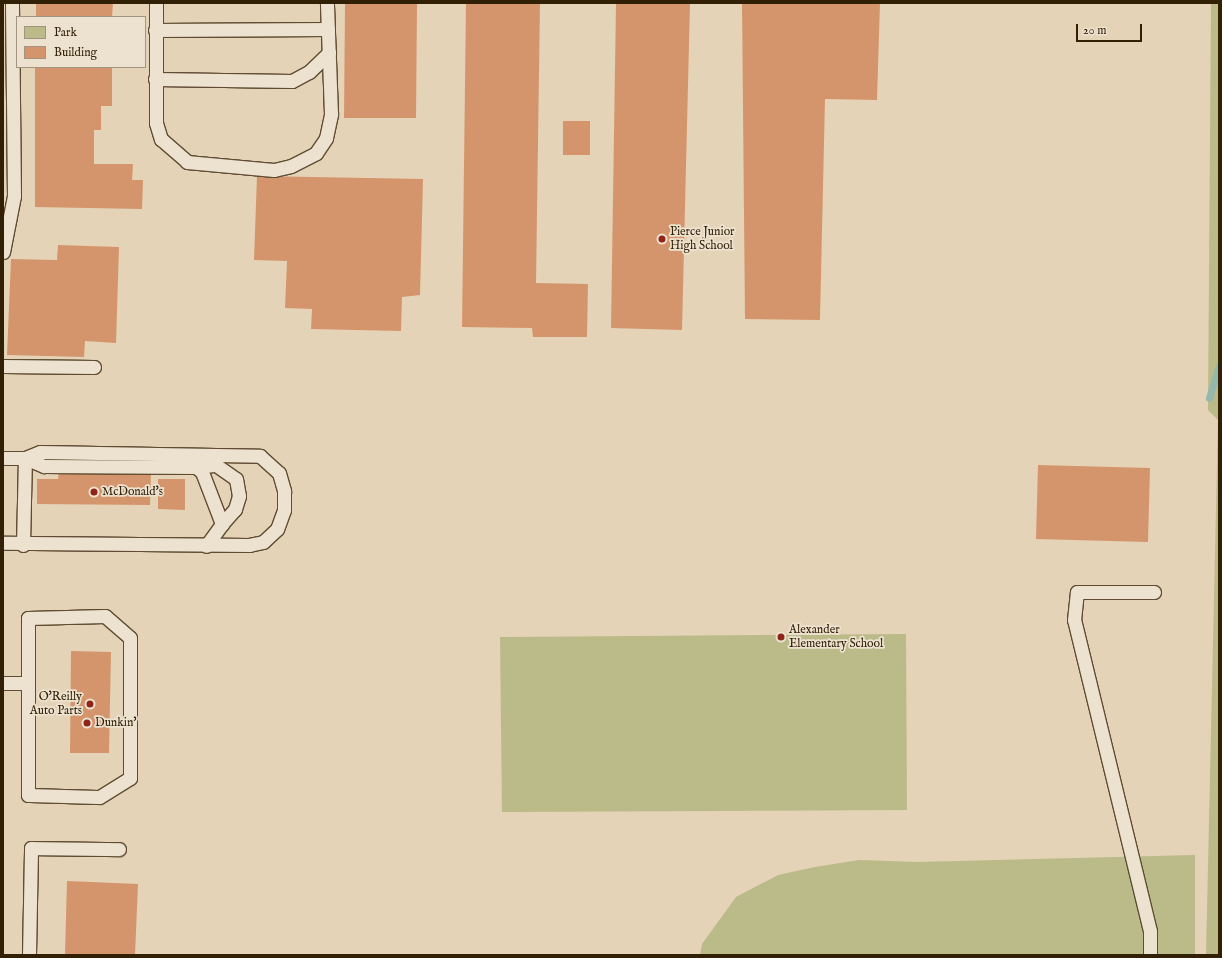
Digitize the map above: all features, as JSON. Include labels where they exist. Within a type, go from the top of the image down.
[{"type":"lane","points":[[3,252],[14,196],[7,137],[12,3]]},
{"type":"lane","points":[[156,3],[156,123],[170,151],[186,162],[206,166],[274,170],[291,166],[316,153],[326,138],[331,114],[327,3]]},
{"type":"lane","points":[[156,30],[328,29]]},
{"type":"lane","points":[[155,79],[292,82],[309,72],[329,53]]},
{"type":"lane","points":[[3,366],[94,367]]},
{"type":"lane","points":[[3,458],[25,458],[40,452],[238,454],[260,456],[269,462],[279,473],[284,491],[284,510],[278,529],[263,542],[206,546],[23,545],[3,543]]},
{"type":"lane","points":[[25,458],[44,466],[196,467],[216,465],[236,479],[240,496],[235,509],[206,546]]},
{"type":"lane","points":[[23,545],[25,458]]},
{"type":"lane","points":[[196,467],[202,472],[222,524]]},
{"type":"lane","points":[[1150,955],[1150,931],[1074,620],[1077,592],[1154,592]]},
{"type":"lane","points":[[105,616],[130,638],[130,778],[99,796],[28,795],[26,683],[28,618],[105,616]]},
{"type":"lane","points":[[3,683],[26,683]]},
{"type":"lane","points":[[29,955],[30,848],[119,849]]},
{"type":"green space","points":[[1211,3],[1219,3],[1219,955],[1206,955],[1218,420],[1208,410]]},
{"type":"green space","points":[[906,634],[907,810],[502,812],[500,637]]},
{"type":"green space","points":[[1195,855],[1195,955],[700,955],[702,944],[736,897],[778,875],[815,867],[859,860],[917,862]]},
{"type":"building","points":[[36,3],[113,3],[112,16],[36,16]]},
{"type":"building","points":[[345,3],[417,3],[416,118],[344,118]]},
{"type":"building","points":[[466,3],[540,3],[536,283],[588,284],[587,337],[533,337],[532,328],[462,327]]},
{"type":"building","points":[[616,3],[690,3],[682,330],[611,328]]},
{"type":"building","points":[[742,3],[880,3],[877,100],[825,99],[820,320],[745,319]]},
{"type":"building","points":[[35,68],[112,68],[112,106],[101,106],[101,130],[94,130],[94,164],[133,164],[132,180],[143,180],[142,209],[35,207]]},
{"type":"building","points":[[563,121],[590,121],[590,155],[563,155]]},
{"type":"building","points":[[257,176],[423,179],[420,295],[402,297],[401,331],[311,329],[312,309],[285,308],[287,261],[254,260]]},
{"type":"building","points":[[58,245],[119,247],[116,343],[85,341],[84,357],[7,355],[11,259],[57,260]]},
{"type":"building","points":[[1038,465],[1150,468],[1148,542],[1036,539]]},
{"type":"building","name":"McDonald's","points":[[59,471],[151,472],[150,505],[37,504],[37,479],[58,479]]},
{"type":"building","points":[[158,479],[185,479],[185,510],[158,509]]},
{"type":"building","points":[[71,651],[111,652],[109,753],[70,753]]},
{"type":"building","points":[[67,881],[138,884],[135,955],[65,955]]},
{"type":"waterway","points":[[1209,398],[1219,366]]},
{"type":"place","name":"Pierce Junior High School","points":[[662,239]]},
{"type":"place","name":"McDonald's","points":[[94,492]]},
{"type":"place","name":"Alexander Elementary School","points":[[781,637]]},
{"type":"place","name":"O'Reilly Auto Parts","points":[[90,704]]},
{"type":"place","name":"Dunkin'","points":[[87,723]]}]
